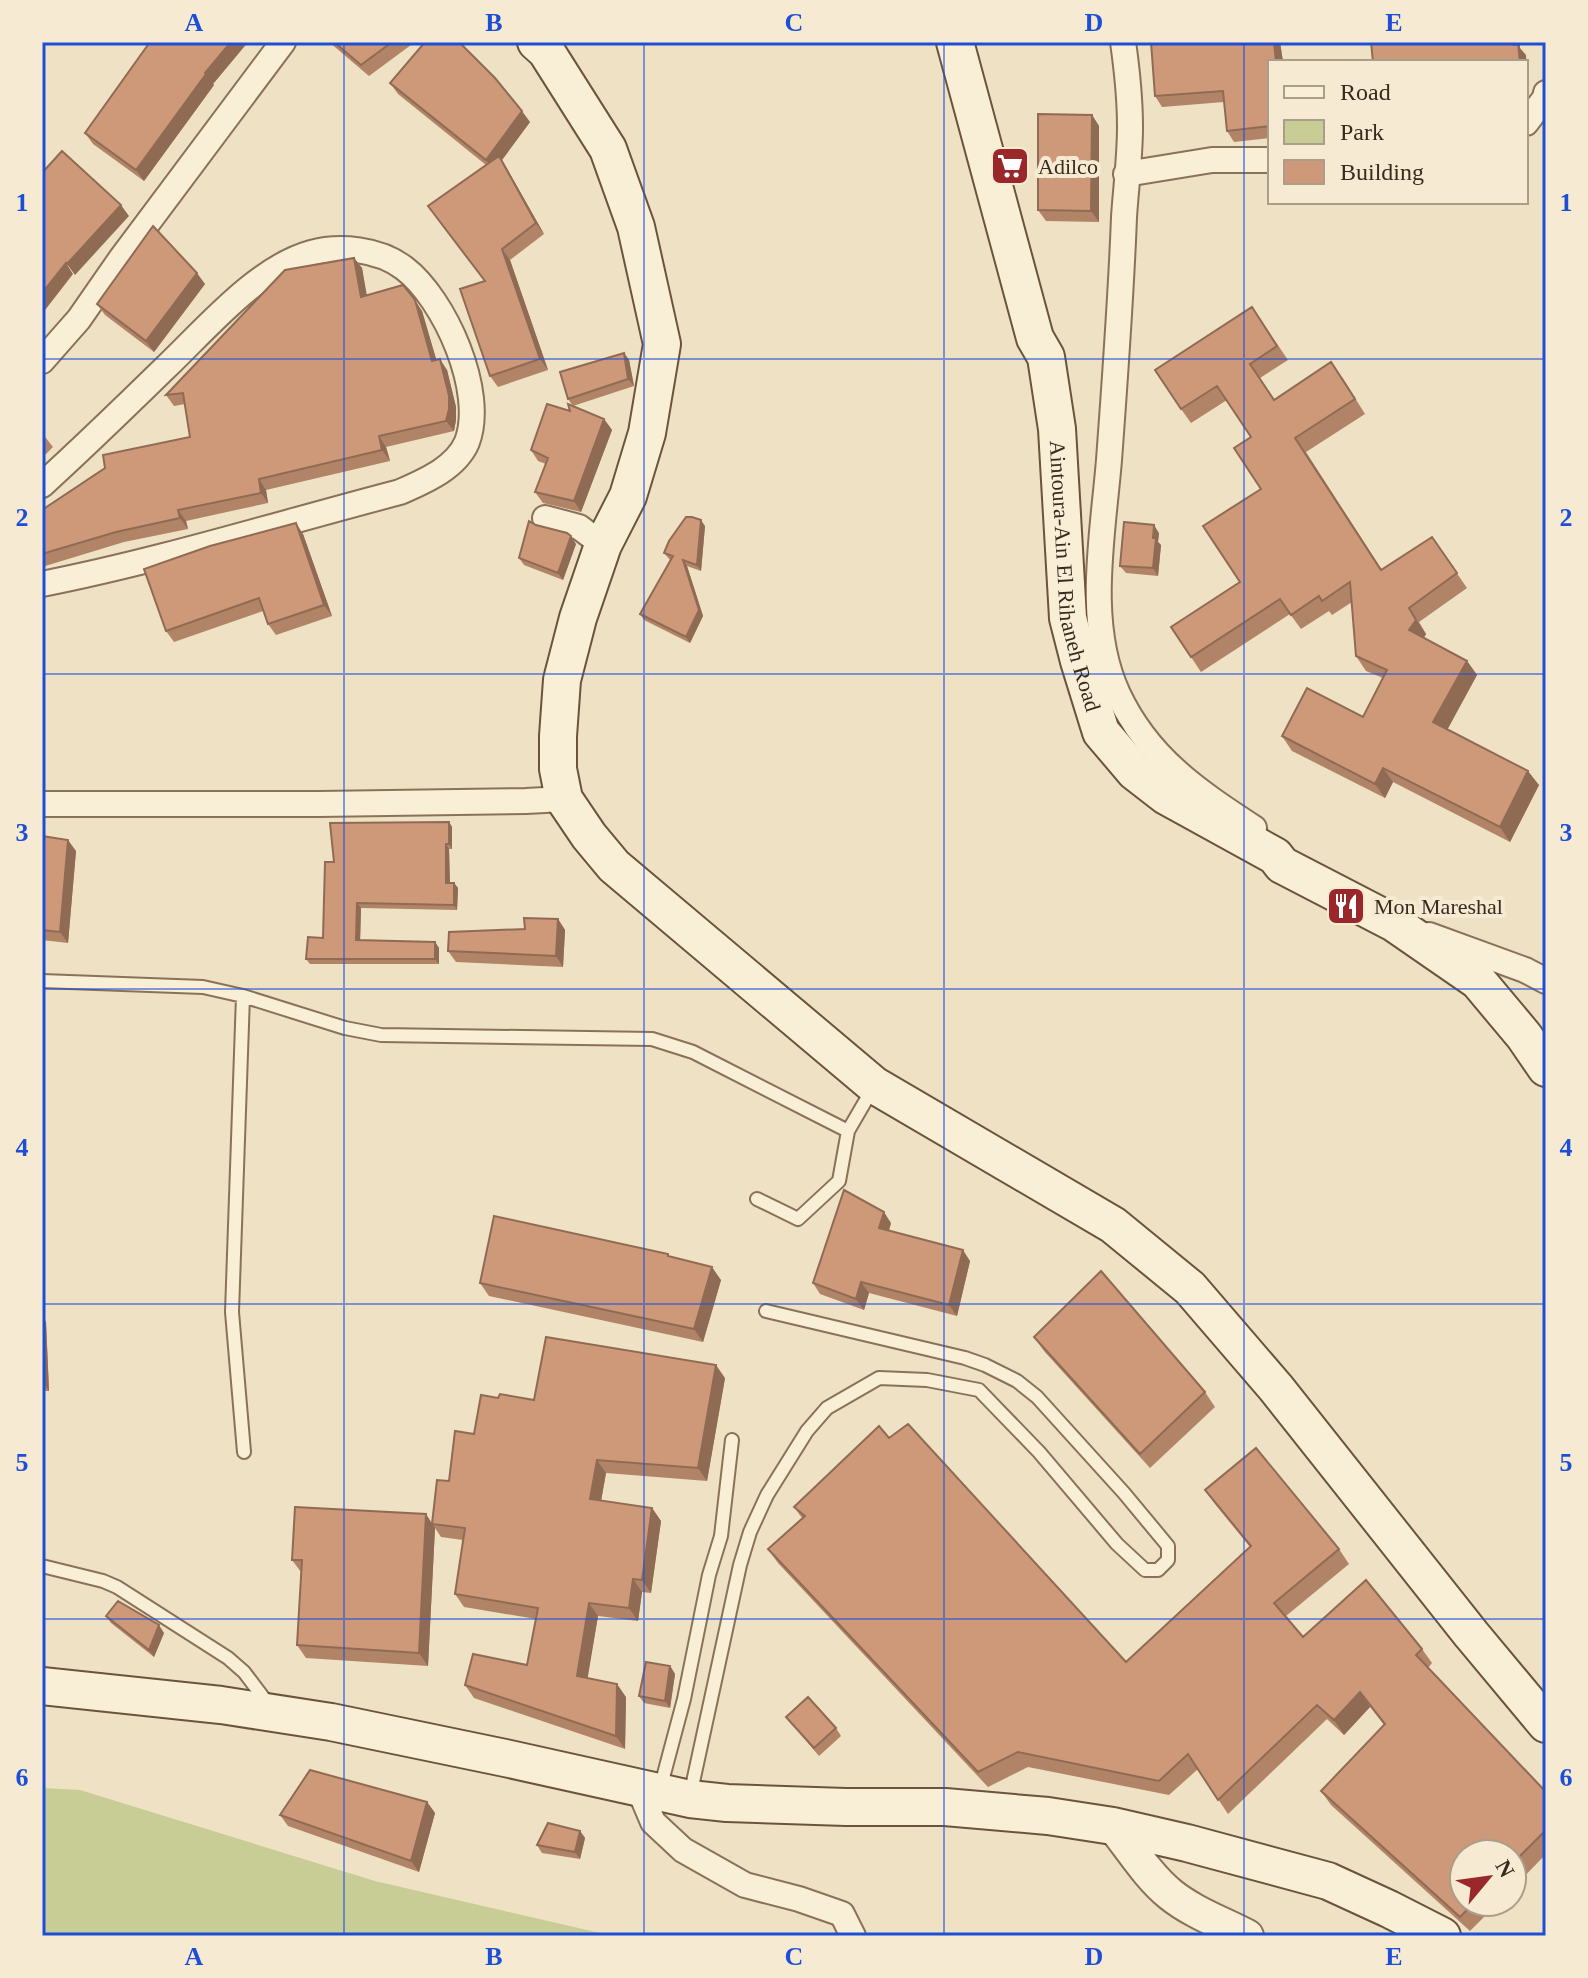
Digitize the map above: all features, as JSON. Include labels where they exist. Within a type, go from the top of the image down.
[{"type":"main road","points":[[536,42],[546,51],[608,149],[636,227],[662,344],[647,433],[628,496],[603,545],[578,618],[562,680],[558,769],[564,799],[614,866],[874,1085],[1113,1225],[1190,1288],[1276,1388],[1546,1724]]},
{"type":"main road","name":"Aintoura-Ain El Rihaneh Road","points":[[955,42],[1035,338],[1030,357],[1040,442],[1052,628],[1060,663],[1094,736],[1099,759],[1139,800],[1179,825],[1247,857],[1289,868],[1394,923],[1478,981],[1546,1068]]},
{"type":"main road","points":[[42,1686],[275,1712],[417,1739],[663,1793],[727,1803],[945,1807],[1048,1816],[1113,1826],[1328,1881],[1442,1936]]},
{"type":"street","points":[[42,361],[79,319],[283,42]]},
{"type":"street","points":[[1123,42],[1129,82],[1130,128],[1100,574],[1100,624],[1104,652],[1117,691],[1130,717],[1155,752],[1178,775],[1269,837],[1284,851],[1289,868]]},
{"type":"street","points":[[1528,120],[1546,93]]},
{"type":"street","points":[[1126,174],[1212,160],[1268,160]]},
{"type":"street","points":[[42,485],[232,303],[273,271],[310,253],[339,248],[363,251],[404,268],[427,292],[449,324],[469,385],[467,442],[458,456],[426,481],[400,492],[192,549],[42,584]]},
{"type":"street","points":[[545,518],[579,527],[603,545]]},
{"type":"street","points":[[42,804],[319,804],[564,799]]},
{"type":"street","points":[[1394,923],[1525,970],[1546,981]]},
{"type":"street","points":[[663,1793],[653,1822],[683,1850],[745,1885],[842,1914],[853,1936]]},
{"type":"street","points":[[1113,1826],[1169,1893],[1247,1936]]},
{"type":"lane","points":[[42,981],[203,987],[243,996],[345,1028],[381,1035],[652,1039],[693,1052],[848,1131]]},
{"type":"lane","points":[[243,996],[232,1312],[244,1452]]},
{"type":"lane","points":[[757,1199],[798,1219],[839,1181],[848,1131],[874,1085]]},
{"type":"lane","points":[[663,1793],[750,1532],[767,1495],[807,1431],[827,1408],[879,1378],[927,1380],[979,1390],[1039,1452],[1117,1544],[1145,1570],[1158,1570],[1168,1560],[1168,1546],[1124,1493],[1037,1397],[1017,1381],[965,1358],[766,1311]]},
{"type":"lane","points":[[979,1390],[985,1365]]},
{"type":"lane","points":[[663,1793],[709,1575],[721,1536],[732,1440]]},
{"type":"lane","points":[[42,1566],[69,1571],[117,1587],[228,1658],[244,1672],[275,1712]]},
{"type":"green space","points":[[42,1788],[80,1790],[375,1881],[613,1936],[42,1936]]},
{"type":"building","points":[[150,42],[231,42],[205,73],[136,170],[85,133]]},
{"type":"building","points":[[334,42],[392,42],[361,65]]},
{"type":"building","points":[[425,42],[459,42],[522,111],[486,160],[390,83]]},
{"type":"building","points":[[1151,42],[1274,42],[1276,60],[1268,60],[1268,126],[1227,131],[1223,91],[1155,96]]},
{"type":"building","points":[[1371,42],[1514,42],[1514,45],[1518,44],[1520,60],[1373,60]]},
{"type":"building","points":[[1038,114],[1092,115],[1091,211],[1038,210]]},
{"type":"building","points":[[62,151],[121,205],[42,293],[42,173]]},
{"type":"building","points":[[499,156],[536,223],[502,249],[540,359],[490,376],[460,289],[485,281],[428,206]]},
{"type":"building","points":[[153,226],[197,273],[146,341],[97,304]]},
{"type":"building","points":[[354,258],[361,297],[403,285],[415,300],[432,361],[440,359],[449,396],[446,421],[379,436],[382,450],[259,479],[261,493],[178,510],[180,518],[116,532],[42,554],[42,510],[105,468],[103,455],[190,437],[183,393],[166,395],[285,270]]},
{"type":"building","points":[[1252,307],[1277,346],[1250,364],[1274,400],[1331,362],[1355,399],[1295,438],[1381,570],[1432,537],[1457,573],[1409,608],[1416,620],[1409,630],[1467,661],[1433,722],[1528,771],[1500,827],[1383,768],[1375,784],[1282,736],[1307,688],[1363,717],[1387,670],[1356,656],[1350,582],[1322,601],[1319,596],[1291,615],[1280,599],[1191,657],[1171,627],[1240,582],[1203,526],[1261,489],[1234,448],[1251,437],[1217,386],[1181,409],[1155,370]]},
{"type":"building","points":[[624,353],[628,379],[568,399],[560,372]]},
{"type":"building","points":[[547,404],[570,411],[568,404],[604,419],[574,501],[535,492],[548,458],[531,450]]},
{"type":"building","points":[[686,517],[701,520],[697,565],[683,560],[699,610],[686,637],[640,614],[673,556],[664,553],[669,541]]},
{"type":"building","points":[[529,521],[571,536],[558,573],[519,558]]},
{"type":"building","points":[[1124,522],[1154,525],[1153,568],[1120,566]]},
{"type":"building","points":[[296,523],[324,605],[268,624],[259,598],[166,631],[144,569],[210,546]]},
{"type":"building","points":[[449,822],[446,883],[454,883],[454,905],[357,903],[356,940],[435,942],[435,959],[306,959],[308,937],[323,938],[325,862],[334,862],[330,823]]},
{"type":"building","points":[[42,836],[68,840],[60,932],[42,930]]},
{"type":"building","points":[[524,918],[558,919],[556,956],[448,951],[449,932],[525,929]]},
{"type":"building","points":[[844,1190],[884,1212],[879,1228],[963,1250],[949,1305],[861,1282],[856,1299],[813,1283]]},
{"type":"building","points":[[494,1216],[668,1254],[712,1267],[694,1329],[480,1283]]},
{"type":"building","points":[[1101,1271],[1205,1392],[1140,1454],[1034,1337]]},
{"type":"building","points":[[546,1337],[716,1365],[698,1468],[597,1460],[590,1499],[652,1508],[642,1580],[633,1579],[629,1608],[589,1603],[577,1676],[617,1684],[616,1736],[465,1685],[473,1654],[527,1665],[538,1608],[455,1594],[465,1528],[432,1524],[437,1480],[449,1481],[455,1431],[474,1434],[481,1395],[498,1398],[500,1394],[534,1400]]},
{"type":"building","points":[[908,1424],[1126,1662],[1251,1546],[1205,1490],[1256,1448],[1339,1549],[1274,1603],[1303,1637],[1366,1580],[1422,1649],[1416,1655],[1546,1792],[1546,1830],[1528,1848],[1528,1838],[1448,1838],[1448,1906],[1321,1791],[1385,1724],[1360,1692],[1334,1720],[1317,1705],[1218,1800],[1188,1754],[1159,1781],[1018,1752],[978,1772],[768,1549],[805,1516],[794,1507],[879,1426],[889,1438]]},
{"type":"building","points":[[295,1507],[426,1514],[419,1653],[297,1645],[302,1560],[292,1560]]},
{"type":"building","points":[[118,1601],[159,1625],[149,1650],[106,1616]]},
{"type":"building","points":[[646,1662],[670,1666],[665,1701],[639,1696]]},
{"type":"building","points":[[808,1697],[836,1728],[814,1748],[786,1717]]},
{"type":"building","points":[[310,1770],[427,1802],[411,1861],[280,1815]]},
{"type":"building","points":[[548,1823],[580,1831],[575,1852],[537,1845]]},
{"type":"place","name":"Adilco","points":[[1010,166]]},
{"type":"place","name":"Mon Mareshal","points":[[1346,906]]}]
